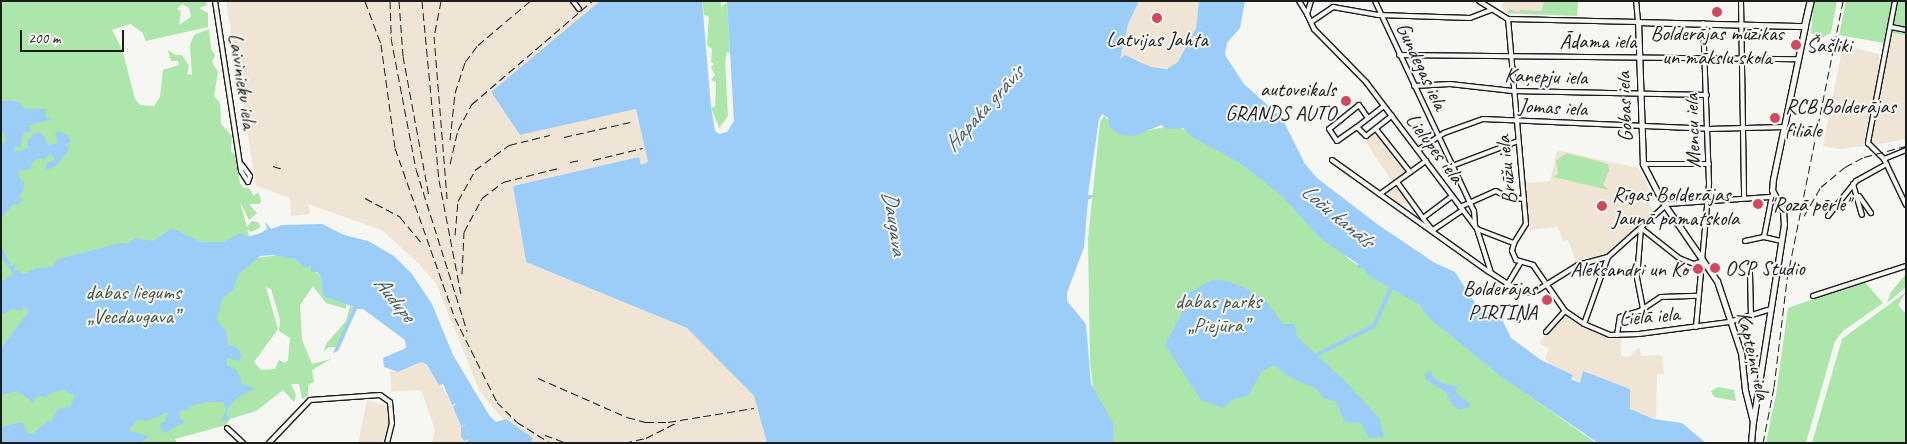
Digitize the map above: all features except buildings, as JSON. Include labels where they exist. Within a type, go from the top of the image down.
[{"type":"main road","points":[[1805,26],[1811,1]]},
{"type":"street","name":"Laivinieku iela","points":[[216,1],[242,165]]},
{"type":"street","points":[[573,1],[578,9]]},
{"type":"street","name":"Lielupes iela","points":[[1299,1],[1324,42],[1361,76],[1476,228],[1491,273]]},
{"type":"street","points":[[1307,14],[1311,1]]},
{"type":"street","name":"Gundegas iela","points":[[1375,1],[1469,201],[1476,218],[1476,228]]},
{"type":"street","points":[[1479,1],[1508,20],[1805,26],[1773,179],[1772,196],[1764,238]]},
{"type":"street","name":"Gobas iela","points":[[1636,1],[1643,164],[1665,206]]},
{"type":"street","points":[[1741,1],[1744,198]]},
{"type":"street","points":[[1895,1],[1868,143],[1884,159],[1906,205]]},
{"type":"street","points":[[1311,22],[1333,7],[1381,15],[1470,18],[1491,10]]},
{"type":"street","name":"Brūžu iela","points":[[1476,228],[1514,243],[1526,224],[1509,55],[1508,20]]},
{"type":"street","name":"Mencu iela","points":[[1696,327],[1708,200],[1709,164],[1703,23]]},
{"type":"street","points":[[1891,27],[1904,29]]},
{"type":"street","name":"Ādama iela","points":[[1399,55],[1797,59]]},
{"type":"street","name":"Kaņepju iela","points":[[1414,86],[1450,84],[1513,91],[1707,95]]},
{"type":"street","points":[[1368,118],[1359,105],[1329,129],[1337,141],[1357,127],[1384,106]]},
{"type":"street","points":[[1357,127],[1366,136],[1392,116]]},
{"type":"street","name":"Jomas iela","points":[[1418,150],[1438,136],[1479,119],[1708,129],[1784,127]]},
{"type":"street","points":[[1376,129],[1410,172]]},
{"type":"street","points":[[1452,166],[1518,141]]},
{"type":"street","points":[[1884,159],[1906,150]]},
{"type":"street","points":[[1332,160],[1507,285],[1530,294],[1578,265],[1608,258]]},
{"type":"street","points":[[1380,194],[1426,161]]},
{"type":"street","points":[[1643,164],[1709,164]]},
{"type":"street","points":[[1828,216],[1853,184],[1887,164]]},
{"type":"street","points":[[1397,182],[1433,231]]},
{"type":"street","points":[[1853,184],[1871,213]]},
{"type":"street","points":[[1433,231],[1469,201],[1496,191],[1507,197],[1524,198]]},
{"type":"street","points":[[1858,194],[1862,215]]},
{"type":"street","points":[[1423,218],[1452,196]]},
{"type":"street","points":[[1584,324],[1608,258],[1665,206],[1708,200],[1772,196]]},
{"type":"street","points":[[1753,422],[1784,217],[1772,196]]},
{"type":"street","points":[[1405,212],[1414,206]]},
{"type":"street","name":"Kapteiņu iela","points":[[1665,206],[1717,281],[1740,347],[1745,390],[1753,422],[1752,442]]},
{"type":"street","points":[[1641,228],[1679,258],[1694,264],[1702,261]]},
{"type":"street","points":[[1641,228],[1637,278],[1643,309]]},
{"type":"street","points":[[1745,241],[1764,238],[1781,241]]},
{"type":"street","points":[[1507,285],[1520,263],[1512,250],[1514,243]]},
{"type":"street","name":"Lielā iela","points":[[1520,263],[1533,265],[1565,311],[1584,324],[1617,335],[1731,322],[1771,309]]},
{"type":"street","points":[[1813,296],[1906,266]]},
{"type":"street","points":[[1750,273],[1751,316]]},
{"type":"street","points":[[1617,335],[1620,317],[1643,309],[1661,297],[1698,296]]},
{"type":"street","points":[[1546,332],[1565,311]]},
{"type":"street","points":[[269,443],[310,400],[380,394],[390,402],[392,423],[387,443]]},
{"type":"street","points":[[227,428],[243,443]]},
{"type":"shaded area","points":[[226,1],[600,1],[491,92],[520,135],[636,109],[648,162],[641,165],[639,157],[513,186],[526,262],[687,328],[754,396],[767,443],[531,443],[533,438],[504,420],[480,392],[436,283],[418,263],[382,230],[308,204],[310,214],[291,216],[290,198],[256,186]]},
{"type":"shaded area","points":[[1139,1],[1199,1],[1196,28],[1179,62],[1171,68],[1151,67],[1139,60],[1120,59],[1127,24]]},
{"type":"shaded area","points":[[1505,1],[1578,1],[1577,16],[1507,14],[1501,6]]},
{"type":"shaded area","points":[[1892,33],[1906,35],[1906,139],[1874,145],[1871,141]]},
{"type":"shaded area","points":[[1843,45],[1879,54],[1880,72],[1863,146],[1839,149],[1823,146]]},
{"type":"shaded area","points":[[1377,132],[1408,172],[1393,183],[1365,141]]},
{"type":"shaded area","name":"Rīgas Bolderājas Jaunā pamatskola","points":[[1557,150],[1638,168],[1655,200],[1650,202],[1652,213],[1605,257],[1577,264],[1568,240],[1563,241],[1558,227],[1530,230],[1525,183],[1550,181]]},
{"type":"shaded area","points":[[1397,183],[1408,200],[1400,207],[1385,192]]},
{"type":"shaded area","points":[[1563,315],[1586,330],[1606,336],[1607,339],[1621,338],[1621,356],[1629,357],[1639,347],[1641,356],[1662,355],[1664,374],[1657,374],[1656,419],[1631,410],[1583,371],[1580,383],[1548,362],[1545,358],[1549,349],[1539,343]]},
{"type":"shaded area","points":[[421,362],[434,372],[452,405],[457,403],[456,413],[461,426],[466,424],[462,432],[469,440],[466,443],[432,443],[435,430],[421,390],[391,392],[390,371],[398,372]]},
{"type":"shaded area","points":[[367,400],[387,406],[390,423],[382,443],[358,443]]},
{"type":"green space","name":"dabas liegums „Vecdaugava”","points":[[1,1],[206,1],[207,5],[199,8],[208,13],[208,27],[146,41],[142,32],[130,24],[112,30],[122,49],[135,99],[140,105],[154,106],[160,97],[163,70],[179,65],[178,61],[171,61],[168,50],[176,55],[182,55],[189,66],[187,74],[192,75],[190,45],[194,35],[209,29],[211,49],[215,55],[212,62],[218,72],[214,96],[220,103],[221,124],[232,136],[231,152],[235,155],[240,183],[244,188],[249,188],[254,196],[258,192],[261,200],[260,204],[249,204],[257,213],[249,220],[240,202],[247,227],[252,221],[258,222],[261,227],[251,232],[247,229],[256,258],[280,255],[295,259],[304,268],[311,266],[321,278],[323,296],[346,303],[346,309],[326,303],[313,286],[300,305],[302,340],[312,364],[331,359],[312,370],[314,382],[308,385],[308,396],[302,399],[299,384],[291,384],[296,395],[294,402],[283,390],[256,411],[230,419],[226,425],[175,439],[177,443],[1,443]],"holes":[[[182,4],[189,8],[191,17],[179,25],[181,11],[177,9]],[[266,287],[271,289],[280,320],[279,331],[290,338],[288,360],[285,363],[279,360],[275,369],[261,370],[254,362],[278,329]]]},
{"type":"green space","points":[[702,1],[721,1],[721,7],[727,2],[730,53],[727,52],[725,62],[728,116],[719,128],[711,107],[715,107],[716,82],[711,80],[715,75],[711,67],[714,64],[711,62],[712,49],[707,45],[709,17],[704,15]]},
{"type":"green space","points":[[1544,1],[1578,1],[1577,16],[1508,13],[1509,9],[1519,13],[1520,10],[1542,11]]},
{"type":"green space","points":[[1814,1],[1837,1],[1831,33],[1821,38],[1811,33]]},
{"type":"green space","points":[[1846,1],[1893,1],[1884,43],[1839,35]]},
{"type":"green space","points":[[1898,1],[1906,1],[1906,35],[1892,33]]},
{"type":"green space","name":"dabas parks „Piejūra”","points":[[1104,116],[1125,135],[1175,125],[1242,160],[1271,183],[1350,260],[1427,309],[1528,395],[1596,443],[1099,443],[1090,361],[1088,239],[1100,122]]},
{"type":"green space","points":[[1567,153],[1608,164],[1609,171],[1603,185],[1609,190],[1553,177],[1558,174],[1556,160]]},
{"type":"green space","points":[[1906,274],[1906,287],[1887,303],[1891,292]]},
{"type":"green space","points":[[1864,281],[1883,303],[1843,331],[1835,341],[1806,443],[1766,443],[1776,395],[1788,308]]},
{"type":"green space","points":[[1906,292],[1898,305],[1906,314],[1906,443],[1812,443],[1842,339]]},
{"type":"green space","points":[[350,306],[355,308],[337,347],[329,347],[324,351],[326,344],[346,321]]},
{"type":"green space","points":[[1718,387],[1734,390],[1736,401],[1714,397],[1711,391]]},
{"type":"water","points":[[600,1],[702,1],[711,107],[715,131],[719,134],[727,132],[734,121],[727,1],[1139,1],[1128,24],[1120,59],[1125,55],[1151,67],[1167,69],[1178,62],[1196,28],[1199,1],[1245,1],[1240,28],[1227,43],[1225,55],[1244,84],[1282,118],[1305,164],[1317,178],[1377,224],[1435,263],[1455,272],[1477,306],[1503,321],[1511,338],[1541,360],[1573,375],[1571,379],[1580,383],[1583,371],[1630,389],[1630,409],[1654,419],[1682,423],[1706,443],[1598,443],[1503,378],[1428,317],[1420,305],[1369,276],[1363,268],[1358,268],[1358,264],[1321,239],[1282,196],[1240,163],[1192,137],[1183,128],[1167,129],[1161,125],[1135,136],[1121,135],[1110,128],[1108,118],[1102,114],[1099,119],[1088,195],[1095,195],[1088,200],[1084,247],[1067,293],[1067,301],[1086,324],[1091,384],[1113,423],[1114,443],[767,443],[754,396],[687,328],[526,262],[513,186],[639,157],[641,165],[648,162],[636,109],[520,135],[491,92]]},
{"type":"water","points":[[11,100],[19,102],[25,109],[46,109],[46,117],[52,119],[28,126],[33,131],[23,133],[21,147],[15,146],[14,152],[28,148],[28,140],[37,132],[43,134],[48,145],[58,143],[55,133],[60,131],[69,137],[71,142],[64,145],[69,147],[68,152],[56,166],[46,170],[46,164],[56,159],[50,154],[43,160],[41,158],[33,161],[30,169],[18,171],[20,180],[24,182],[24,190],[18,197],[23,199],[18,205],[13,204],[1,219],[1,145],[6,141],[1,128],[1,101]]},
{"type":"water","name":"Audupe","points":[[265,222],[271,229],[282,225],[322,224],[344,235],[368,241],[394,256],[412,274],[432,304],[453,355],[489,415],[496,422],[506,419],[533,438],[531,443],[466,443],[469,439],[464,441],[461,437],[461,427],[466,424],[461,426],[453,407],[457,403],[452,405],[443,384],[439,385],[427,365],[421,362],[398,372],[384,367],[383,358],[406,348],[405,340],[363,309],[357,309],[338,351],[333,353],[354,307],[323,296],[321,278],[317,272],[311,272],[311,266],[304,268],[295,259],[273,255],[260,256],[239,274],[233,290],[222,299],[217,320],[226,331],[228,344],[238,348],[242,356],[239,361],[227,358],[227,365],[237,370],[242,384],[255,388],[235,399],[226,412],[229,419],[222,421],[226,409],[223,402],[207,402],[191,406],[187,411],[181,410],[179,418],[185,422],[165,433],[161,431],[160,424],[165,421],[168,412],[147,421],[137,420],[129,431],[150,436],[140,443],[1,443],[1,427],[22,422],[28,433],[33,434],[47,421],[51,422],[58,409],[70,407],[75,396],[63,390],[48,394],[45,399],[43,396],[36,397],[34,403],[17,391],[1,395],[1,348],[29,311],[24,306],[21,311],[13,309],[1,315],[1,282],[13,274],[2,258],[1,245],[11,266],[16,263],[14,269],[25,274],[36,268],[52,267],[58,259],[120,243],[127,244],[135,238],[153,241],[172,228],[201,242],[223,242],[241,233],[247,237],[261,233],[267,229]]},
{"type":"water","points":[[1212,280],[1227,281],[1247,289],[1266,301],[1283,324],[1294,324],[1298,338],[1344,380],[1380,419],[1384,437],[1369,438],[1361,423],[1345,422],[1336,402],[1323,398],[1317,389],[1293,379],[1274,365],[1262,371],[1248,396],[1236,398],[1222,408],[1201,400],[1165,345],[1181,315],[1185,295]]},
{"type":"water","points":[[1431,371],[1432,376],[1444,384],[1457,386],[1456,393],[1469,402],[1470,407],[1459,410],[1453,406],[1446,392],[1425,379],[1425,373]]},
{"type":"waterway","points":[[1316,355],[1374,326],[1392,286]]},
{"type":"railway","points":[[365,1],[381,44],[395,148],[455,318],[497,402],[517,422],[551,443]]},
{"type":"railway","points":[[390,1],[391,38],[416,169],[467,331]]},
{"type":"railway","points":[[399,1],[403,56],[429,196]]},
{"type":"railway","points":[[422,1],[439,180],[461,294]]},
{"type":"railway","points":[[441,1],[434,36],[447,198]]},
{"type":"railway","points":[[450,140],[455,93],[465,62],[478,45],[530,1]]},
{"type":"railway","points":[[450,164],[458,130],[472,104],[592,1]]},
{"type":"railway","points":[[1763,443],[1774,387],[1787,279],[1843,1]]},
{"type":"railway","points":[[564,137],[630,122]]},
{"type":"railway","points":[[455,235],[458,201],[475,170],[509,145],[550,135]]},
{"type":"railway","points":[[1804,216],[1821,187],[1845,167],[1864,157],[1906,146]]},
{"type":"railway","points":[[593,160],[643,148]]},
{"type":"railway","points":[[570,162],[580,160]]},
{"type":"railway","points":[[273,166],[282,169]]},
{"type":"railway","points":[[462,274],[464,232],[482,198],[503,182],[558,168]]},
{"type":"railway","points":[[365,198],[400,217],[423,244]]},
{"type":"railway","points":[[538,378],[627,417],[646,422],[668,422],[754,408]]},
{"type":"railway","points":[[624,443],[646,438],[675,423]]},
{"type":"railway","points":[[545,435],[567,443]]},
{"type":"place","name":"Bolderājas mūzikas un mākslu skola","points":[[1717,12]]},
{"type":"place","name":"Latvijas Jahta","points":[[1157,18]]},
{"type":"place","name":"Šašliki","points":[[1796,45]]},
{"type":"place","name":"autoveikals GRANDS AUTO","points":[[1346,101]]},
{"type":"place","name":"RCB Bolderājas filiāle","points":[[1775,118]]},
{"type":"place","name":"\"Rozā pērle\"","points":[[1758,204]]},
{"type":"place","name":"Rīgas Bolderājas Jaunā pamatskola","points":[[1602,206]]},
{"type":"place","name":"OSP Studio","points":[[1715,268]]},
{"type":"place","name":"Aleksandri un Ko","points":[[1698,269]]},
{"type":"place","name":"Bolderājas PIRTIŅA","points":[[1547,300]]},
{"type":"water label","name":"Hapaka grāvis","points":[[984,109]]},
{"type":"water label","name":"Loču kanāls","points":[[1337,216]]},
{"type":"water label","name":"Daugava","points":[[894,223]]}]
